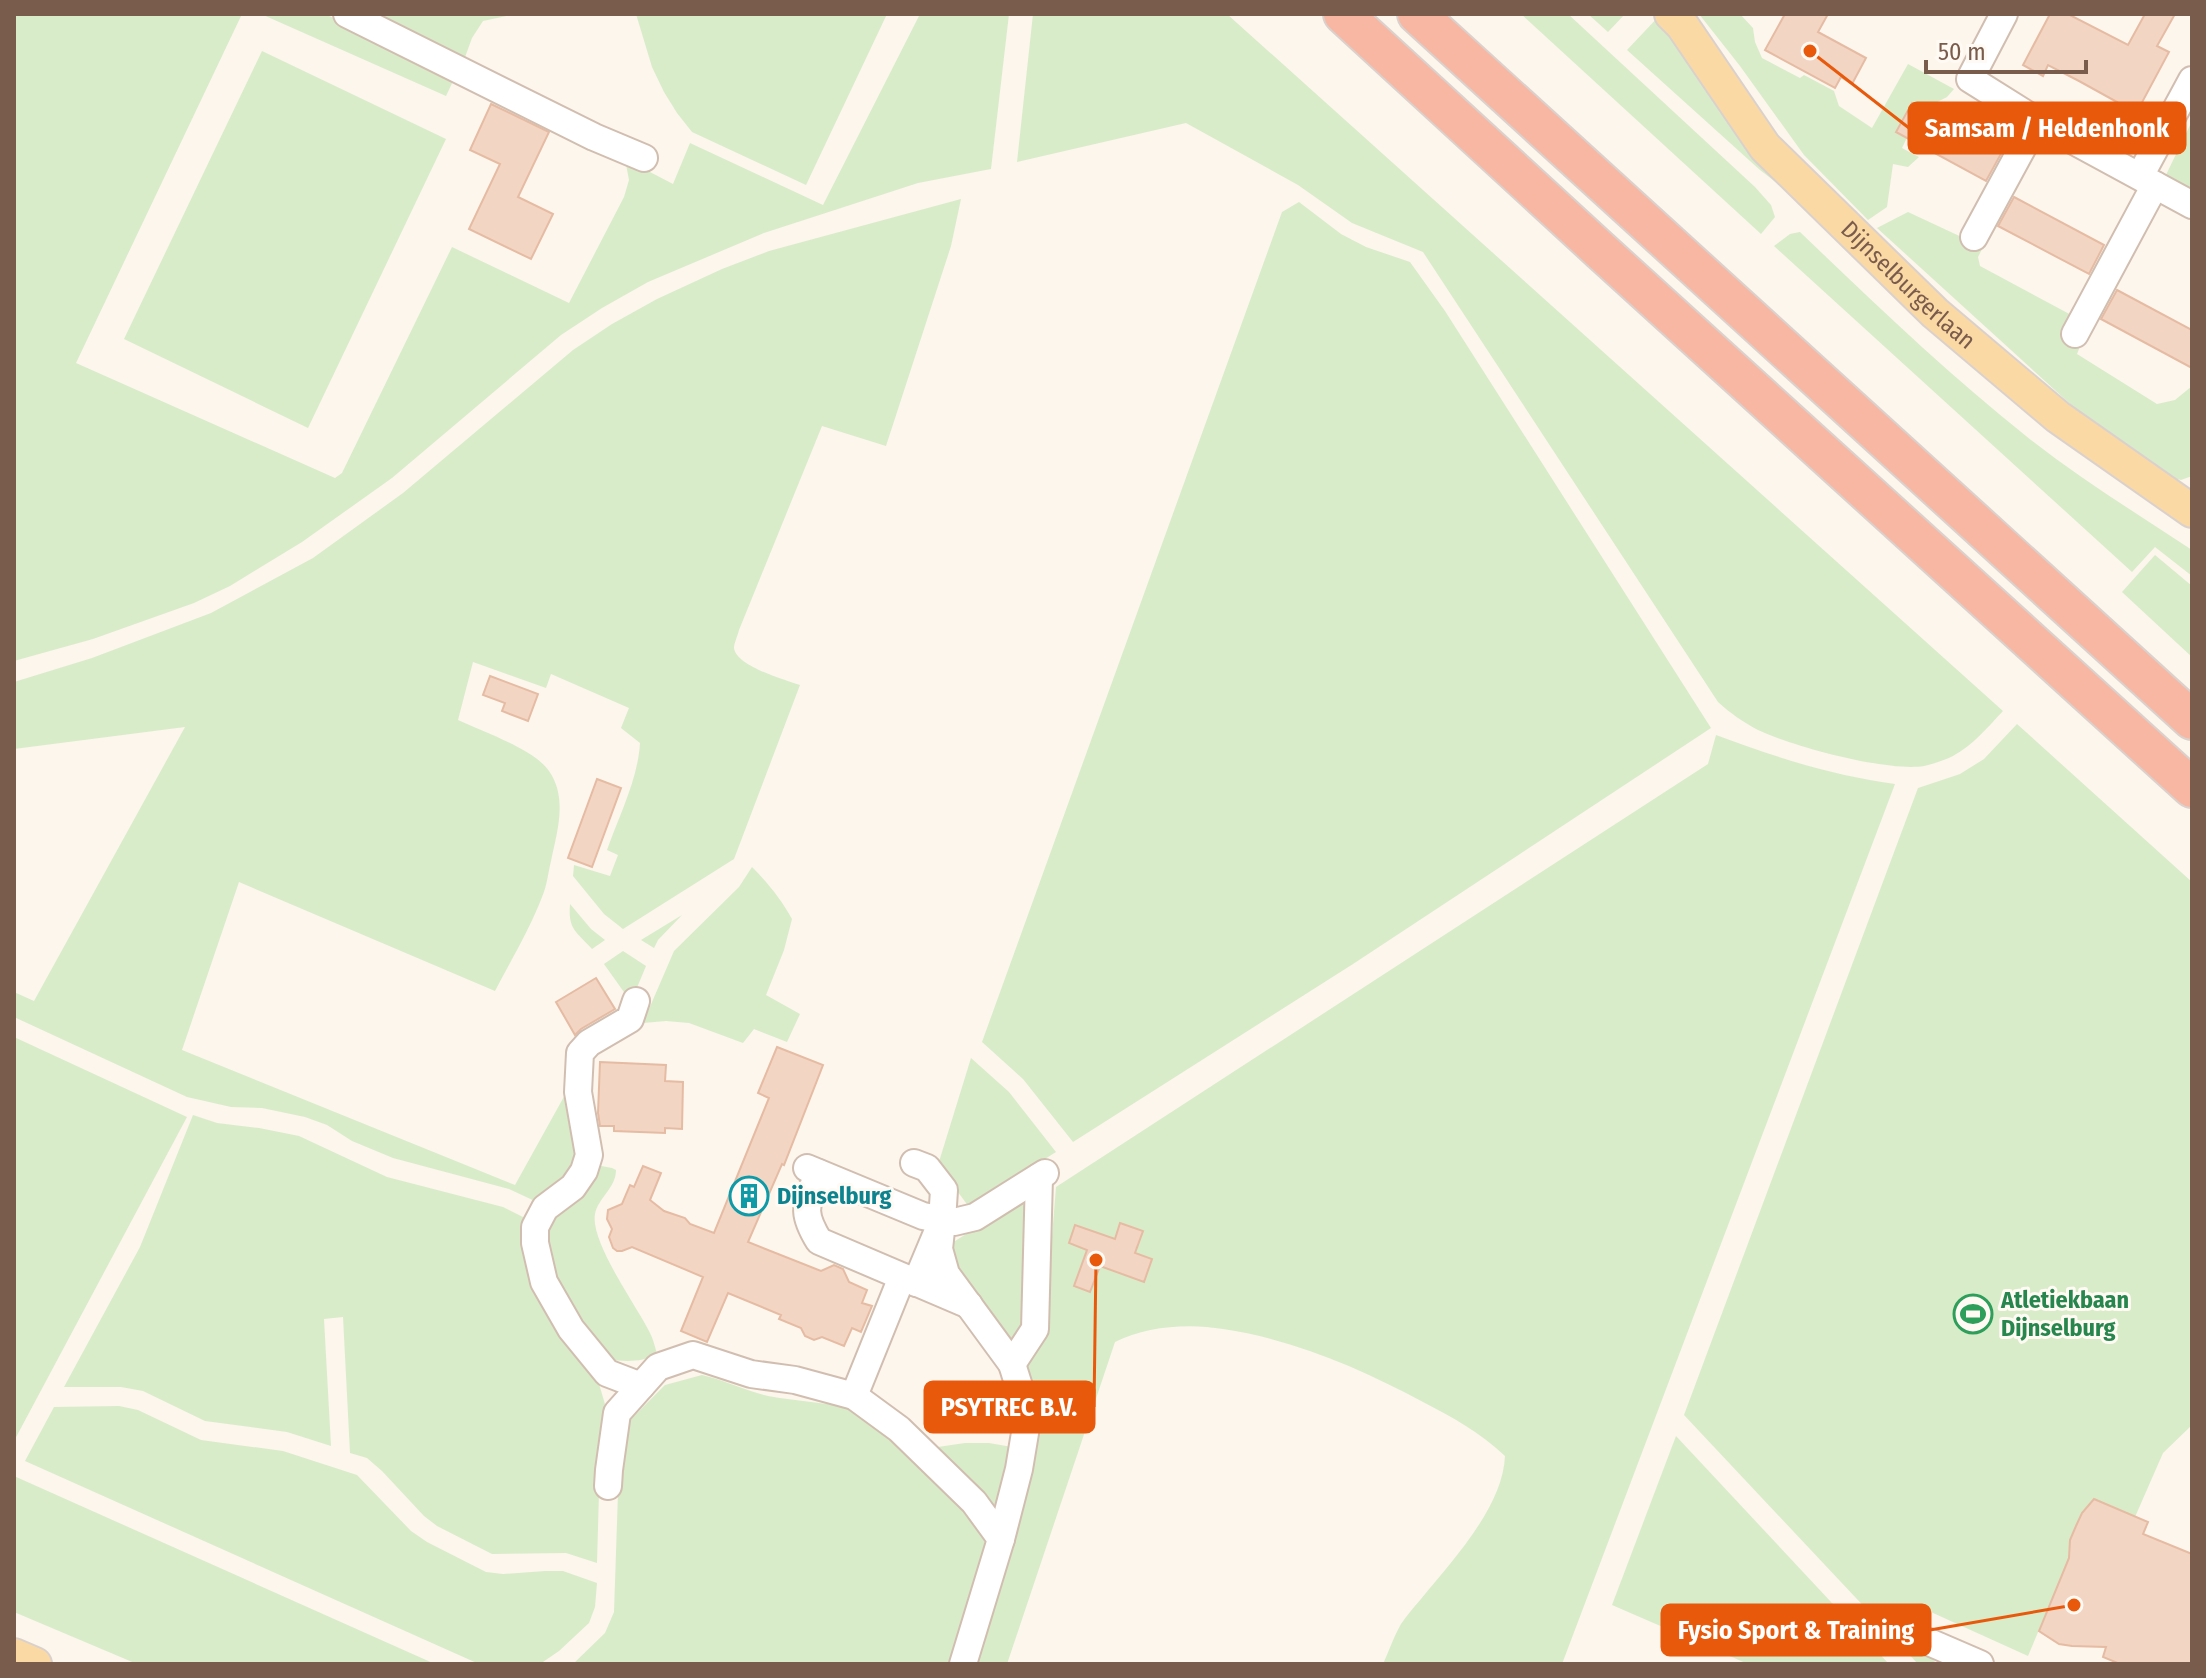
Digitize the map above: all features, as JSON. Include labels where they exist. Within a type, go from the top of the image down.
[{"type":"highway","points":[[1343,14],[2192,788]]},
{"type":"highway","points":[[1417,14],[2192,720]]},
{"type":"main road","name":"Dijnselburgerlaan","points":[[1671,14],[1682,25],[1765,147],[1935,313],[2058,417],[2190,505]]},
{"type":"main road","points":[[14,1655],[35,1664]]},
{"type":"street","points":[[347,14],[594,137],[644,158]]},
{"type":"street","points":[[2004,14],[1970,79],[2037,121],[2192,205]]},
{"type":"street","points":[[2075,334],[2192,80]]},
{"type":"street","points":[[1974,237],[2037,121]]},
{"type":"street","points":[[636,1001],[630,1019],[589,1043],[580,1053],[578,1092],[589,1155],[584,1171],[573,1187],[545,1208],[535,1227],[535,1243],[544,1282],[571,1329],[607,1373],[641,1386]]},
{"type":"street","points":[[914,1163],[927,1168],[944,1190],[939,1249],[946,1274],[1012,1364],[1028,1415],[1019,1469],[1001,1539],[963,1664]]},
{"type":"street","points":[[971,1306],[819,1241],[806,1221],[812,1171],[923,1216],[954,1222],[975,1217],[1042,1175],[1035,1329],[1012,1364]]},
{"type":"street","points":[[854,1396],[909,1280],[942,1221]]},
{"type":"street","points":[[608,1486],[617,1413],[658,1367],[693,1355],[751,1374],[795,1380],[854,1396],[899,1429],[974,1502],[1001,1539]]},
{"type":"street","points":[[1929,1642],[1980,1664]]},
{"type":"green space","points":[[14,14],[242,14],[76,363],[335,478],[342,473],[452,247],[569,303],[624,197],[629,180],[625,159],[673,184],[690,143],[823,205],[920,14],[1009,14],[991,169],[918,183],[764,233],[648,282],[561,335],[392,478],[302,542],[230,586],[194,603],[93,639],[14,661]]},
{"type":"green space","points":[[261,14],[325,14],[455,77],[446,96]]},
{"type":"green space","points":[[369,14],[516,14],[483,21],[472,38],[464,60]]},
{"type":"green space","points":[[636,14],[887,14],[806,185],[692,132],[664,92],[652,67]]},
{"type":"green space","points":[[1033,14],[1227,14],[2003,711],[1960,752],[1939,762],[1908,767],[1815,750],[1758,730],[1737,717],[1718,702],[1423,252],[1352,223],[1298,185],[1186,123],[1017,162]]},
{"type":"green space","points":[[1521,14],[1568,14],[1771,205],[1775,217],[1761,234]]},
{"type":"green space","points":[[1588,14],[1625,14],[1608,32]]},
{"type":"green space","points":[[1661,14],[1814,205],[1787,191],[1760,170],[1627,50]]},
{"type":"green space","points":[[1699,14],[1740,14],[1753,28],[1762,58],[1834,91],[1839,106],[1872,128],[1908,64],[1954,89],[1947,97],[1920,111],[1902,148],[1919,157],[1908,167],[1893,164],[1887,207],[1868,220],[1804,155]]},
{"type":"green space","points":[[262,51],[446,139],[308,428],[124,339]]},
{"type":"green space","points":[[2192,121],[2192,192],[2165,177]]},
{"type":"green space","points":[[961,199],[951,246],[886,446],[822,426],[739,630],[734,648],[743,661],[800,685],[734,859],[623,929],[604,914],[573,876],[574,865],[610,876],[618,855],[607,850],[632,784],[640,743],[621,728],[629,708],[551,674],[546,688],[473,662],[458,720],[507,742],[542,763],[555,781],[560,804],[544,893],[495,991],[239,882],[182,1050],[515,1185],[571,1084],[577,1139],[575,1170],[539,1203],[509,1189],[393,1158],[305,1117],[262,1108],[231,1107],[187,1097],[14,1017],[14,992],[34,1001],[185,727],[14,749],[14,682],[92,658],[211,613],[313,558],[403,493],[573,350],[657,299],[769,251]]},
{"type":"green space","points":[[1299,202],[1341,234],[1366,247],[1410,262],[1445,311],[1711,728],[1353,964],[1073,1142],[1023,1079],[982,1042],[1282,212]]},
{"type":"green space","points":[[1908,212],[1983,247],[1978,257],[1980,266],[2075,317],[2084,336],[2077,354],[2157,404],[2175,400],[2192,386],[2192,476],[2181,480],[2173,478],[2113,443],[1877,228]]},
{"type":"green space","points":[[1800,232],[1939,362],[2026,436],[2087,481],[2192,550],[2192,576],[2155,547],[2132,572],[1774,246],[1790,234]]},
{"type":"green space","points":[[2155,555],[2192,586],[2192,657],[2122,592]]},
{"type":"green space","name":"Atletiekbaan Dijnselburg","points":[[2017,724],[2192,882],[2192,1425],[2163,1453],[2135,1517],[2095,1499],[2082,1513],[2070,1540],[2069,1558],[2028,1656],[1922,1608],[1902,1627],[1937,1664],[1918,1664],[1684,1415],[1918,788],[1960,774],[1984,759]]},
{"type":"green space","points":[[1716,735],[1804,765],[1895,784],[1562,1664],[1383,1664],[1401,1624],[1461,1551],[1486,1514],[1502,1475],[1505,1456],[1455,1420],[1351,1367],[1275,1340],[1196,1326],[1154,1329],[1115,1342],[1007,1664],[975,1664],[1010,1548],[1024,1368],[1045,1324],[1056,1187],[1708,764]]},
{"type":"green space","points":[[752,867],[792,919],[784,950],[766,995],[800,1014],[787,1042],[754,1029],[743,1043],[689,1023],[643,1023],[674,951],[739,887]]},
{"type":"green space","points":[[570,904],[605,940],[592,949],[577,934],[572,925]]},
{"type":"green space","points":[[682,915],[654,948],[641,940]]},
{"type":"green space","points":[[623,951],[646,966],[631,1002],[604,964]]},
{"type":"green space","points":[[14,1037],[187,1117],[14,1441]]},
{"type":"green space","points":[[971,1058],[1009,1092],[1056,1152],[969,1207],[938,1165]]},
{"type":"green space","points":[[193,1115],[217,1123],[299,1136],[387,1177],[503,1207],[529,1220],[597,1377],[607,1411],[599,1493],[597,1563],[566,1553],[492,1554],[437,1526],[367,1458],[350,1453],[343,1317],[324,1319],[331,1446],[287,1432],[205,1421],[143,1391],[121,1387],[64,1387],[140,1247]]},
{"type":"green space","points":[[596,1165],[616,1170],[613,1182],[597,1208],[595,1226],[606,1256],[653,1340],[657,1354],[645,1359],[608,1360],[579,1328],[549,1270],[547,1227],[550,1219]]},
{"type":"green space","points":[[1030,1193],[1026,1320],[1010,1346],[951,1267],[952,1243]]},
{"type":"green space","points":[[702,1375],[768,1396],[862,1411],[992,1539],[954,1664],[573,1664],[605,1633],[614,1612],[618,1493],[626,1424],[665,1385]]},
{"type":"green space","points":[[119,1406],[138,1410],[201,1440],[283,1451],[357,1475],[411,1531],[486,1572],[563,1571],[597,1583],[595,1607],[589,1623],[540,1664],[479,1664],[25,1461],[54,1407]]},
{"type":"green space","points":[[1676,1436],[1889,1664],[1748,1664],[1612,1605]]},
{"type":"green space","points":[[965,1443],[1012,1447],[998,1517],[931,1448]]},
{"type":"green space","points":[[14,1476],[435,1664],[137,1664],[14,1612]]},
{"type":"building","points":[[1785,14],[1828,14],[1818,32],[1866,58],[1852,84],[1841,77],[1835,88],[1765,50]]},
{"type":"building","points":[[2050,14],[2068,14],[2128,45],[2145,14],[2175,14],[2157,46],[2169,52],[2131,123],[2111,113],[2117,102],[2079,81],[2048,65],[2043,76],[2023,65]]},
{"type":"building","points":[[1912,103],[2002,152],[1986,181],[1896,132]]},
{"type":"building","points":[[491,104],[549,132],[518,197],[553,214],[531,259],[469,229],[500,164],[470,150]]},
{"type":"building","points":[[2014,197],[2104,245],[2089,274],[1998,226]]},
{"type":"building","points":[[2117,290],[2192,330],[2192,368],[2101,319]]},
{"type":"building","points":[[490,676],[538,694],[528,721],[502,711],[505,703],[483,695]]},
{"type":"building","points":[[597,779],[621,788],[592,867],[568,858]]},
{"type":"building","points":[[596,978],[615,1009],[575,1035],[556,1002]]},
{"type":"building","name":"Dijnselburg","points":[[777,1047],[823,1065],[784,1165],[748,1242],[821,1271],[834,1265],[843,1269],[849,1282],[867,1290],[862,1303],[872,1306],[861,1332],[852,1328],[844,1346],[822,1337],[814,1340],[805,1336],[801,1328],[779,1319],[781,1315],[728,1293],[707,1342],[681,1331],[703,1277],[632,1247],[617,1251],[609,1237],[612,1229],[607,1219],[608,1210],[622,1204],[643,1166],[661,1173],[650,1200],[664,1211],[714,1233],[769,1098],[758,1093]]},
{"type":"building","points":[[600,1062],[666,1065],[665,1081],[683,1082],[682,1129],[665,1128],[665,1133],[614,1131],[614,1126],[600,1126]]},
{"type":"building","points":[[1120,1223],[1143,1231],[1135,1253],[1152,1259],[1144,1282],[1100,1266],[1090,1292],[1074,1286],[1087,1250],[1069,1243],[1075,1225],[1115,1239]]},
{"type":"building","points":[[2094,1499],[2148,1522],[2143,1534],[2192,1554],[2192,1664],[2120,1664],[2103,1657],[2106,1647],[2059,1644],[2039,1631],[2069,1558],[2070,1540],[2082,1513]]},
{"type":"place","name":"Samsam / Heldenhonk","points":[[1810,51]]},
{"type":"place","name":"Dijnselburg","points":[[749,1196]]},
{"type":"place","name":"PSYTREC B.V.","points":[[1096,1260]]},
{"type":"place","name":"Atletiekbaan Dijnselburg","points":[[1973,1314]]},
{"type":"place","name":"Fysio Sport & Training","points":[[2074,1605]]}]
